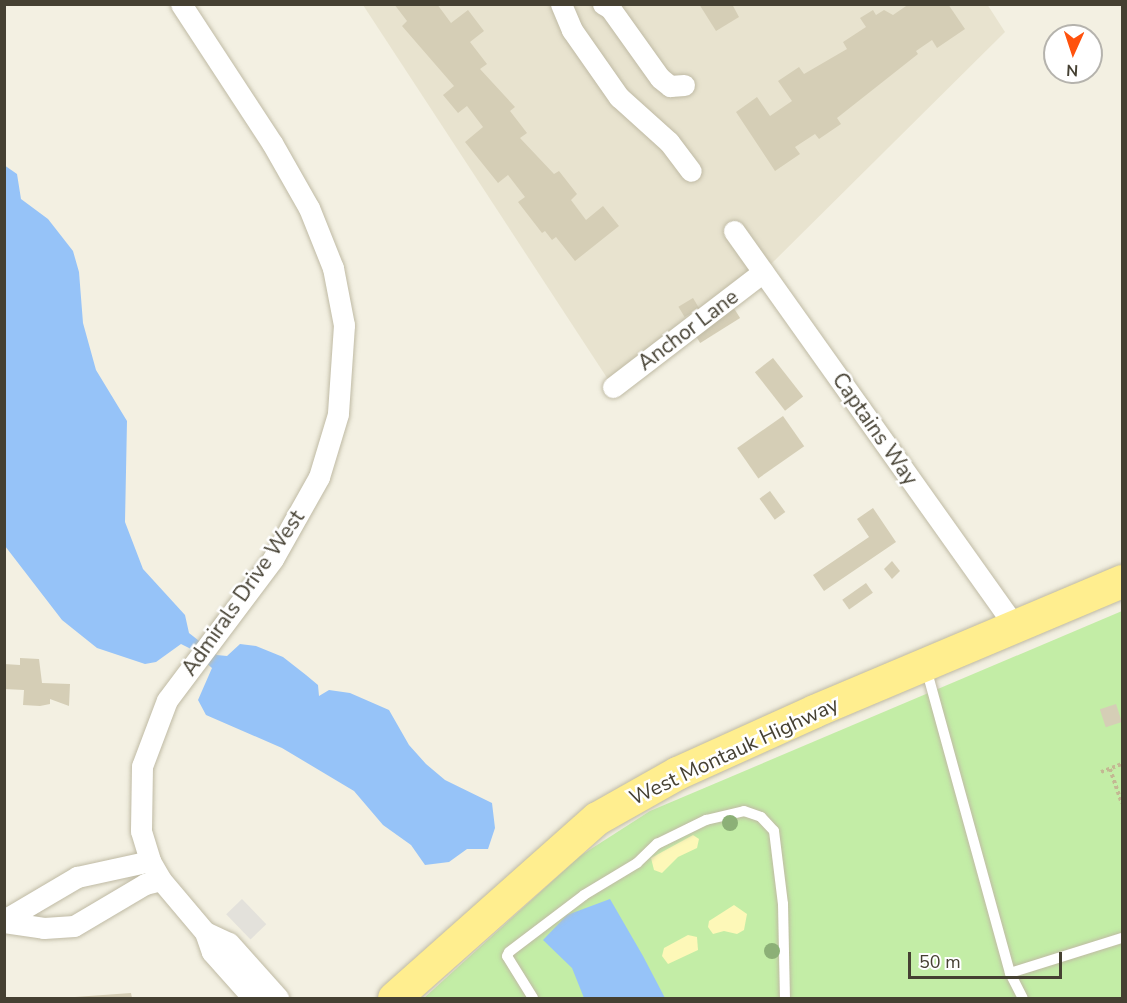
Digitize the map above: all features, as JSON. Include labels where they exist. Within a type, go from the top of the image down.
[{"type":"main road","name":"West Montauk Highway","points":[[394,999],[597,818],[677,773],[1122,581]]},
{"type":"street","name":"Admirals Drive West","points":[[181,4],[266,133],[309,208],[333,267],[344,325],[338,414],[319,477],[273,559],[166,700],[149,743],[142,774],[141,831],[150,861],[161,880],[205,932]]},
{"type":"street","points":[[561,4],[572,30],[619,97],[669,142],[691,171]]},
{"type":"street","points":[[603,4],[610,8],[660,78],[670,86],[684,85]]},
{"type":"street","name":"Captains Way","points":[[734,231],[1016,627]]},
{"type":"street","name":"Anchor Lane","points":[[613,387],[764,272]]},
{"type":"street","points":[[4,921],[77,877],[150,861]]},
{"type":"street","points":[[4,921],[44,928],[74,926],[145,884],[161,880]]},
{"type":"street","points":[[205,932],[229,943],[247,943],[276,976],[279,999]]},
{"type":"street","points":[[205,932],[212,952],[253,999]]},
{"type":"lane","points":[[926,665],[1010,973],[1023,999]]},
{"type":"lane","points":[[533,999],[507,956],[509,952],[584,895],[637,863],[657,844],[706,820],[744,810],[761,817],[774,831],[783,904],[785,999]]},
{"type":"lane","points":[[1010,973],[1122,938]]},
{"type":"path","points":[[1101,772],[1122,764]]},
{"type":"path","points":[[1110,769],[1122,802]]},
{"type":"shaded area","points":[[987,4],[1005,32],[763,272],[613,387],[363,5]]},
{"type":"shaded area","points":[[242,899],[266,924],[250,939],[226,914]]},
{"type":"green space","points":[[1122,611],[1122,998],[424,998],[580,856],[650,811]]},
{"type":"sand","points":[[693,835],[699,839],[697,848],[678,857],[662,873],[654,870],[651,858]]},
{"type":"sand","points":[[734,905],[747,914],[744,930],[737,934],[724,931],[713,934],[708,927],[709,921]]},
{"type":"sand","points":[[688,935],[697,937],[698,950],[668,964],[662,956],[664,948]]},
{"type":"water","points":[[4,165],[17,174],[21,199],[48,219],[73,251],[79,272],[83,323],[96,370],[127,421],[125,522],[143,569],[185,615],[189,633],[217,655],[227,656],[240,644],[256,646],[283,657],[306,675],[318,685],[319,696],[329,690],[350,693],[389,710],[409,745],[426,764],[445,780],[492,803],[495,828],[488,849],[467,849],[449,862],[425,865],[411,845],[383,825],[354,791],[282,748],[206,715],[198,700],[212,668],[189,648],[181,644],[156,662],[145,664],[97,648],[62,620],[5,546]]},
{"type":"water","points":[[610,899],[665,998],[584,998],[572,968],[543,940],[567,915]]},
{"type":"building","points":[[394,4],[437,4],[451,23],[468,10],[484,31],[470,42],[487,64],[480,69],[515,107],[510,111],[527,133],[520,138],[554,174],[559,171],[577,194],[571,200],[586,220],[603,206],[619,226],[575,261],[556,237],[552,240],[545,231],[542,233],[518,202],[525,197],[508,175],[498,183],[465,142],[483,127],[467,106],[458,113],[443,95],[454,86],[402,26],[407,21]]},
{"type":"building","points":[[699,4],[732,4],[739,17],[716,31]]},
{"type":"building","points":[[909,4],[948,4],[965,29],[937,48],[932,40],[916,51],[918,54],[837,118],[841,124],[819,139],[815,134],[795,147],[800,154],[775,171],[736,112],[757,97],[770,116],[792,101],[778,81],[799,67],[804,74],[847,49],[843,42],[866,27],[860,18],[873,10],[876,15],[884,10],[893,15]]},
{"type":"building","points":[[693,298],[699,308],[685,317],[678,307]]},
{"type":"building","points":[[730,302],[740,318],[700,343],[690,327]]},
{"type":"building","points":[[773,358],[803,397],[785,411],[755,372]]},
{"type":"building","points":[[783,416],[804,446],[758,478],[737,448]]},
{"type":"building","points":[[770,491],[785,512],[775,520],[759,499]]},
{"type":"building","points":[[873,508],[896,542],[824,591],[813,575],[869,537],[857,519]]},
{"type":"building","points":[[892,561],[900,571],[892,579],[884,569]]},
{"type":"building","points":[[866,583],[873,593],[849,609],[842,600]]},
{"type":"building","points":[[20,658],[39,659],[42,683],[70,684],[69,706],[50,699],[50,704],[23,705],[24,690],[4,689],[4,664],[20,665]]},
{"type":"building","points":[[1116,704],[1122,722],[1106,727],[1100,709]]},
{"type":"building","points":[[131,993],[132,998],[75,998],[75,997]]}]
